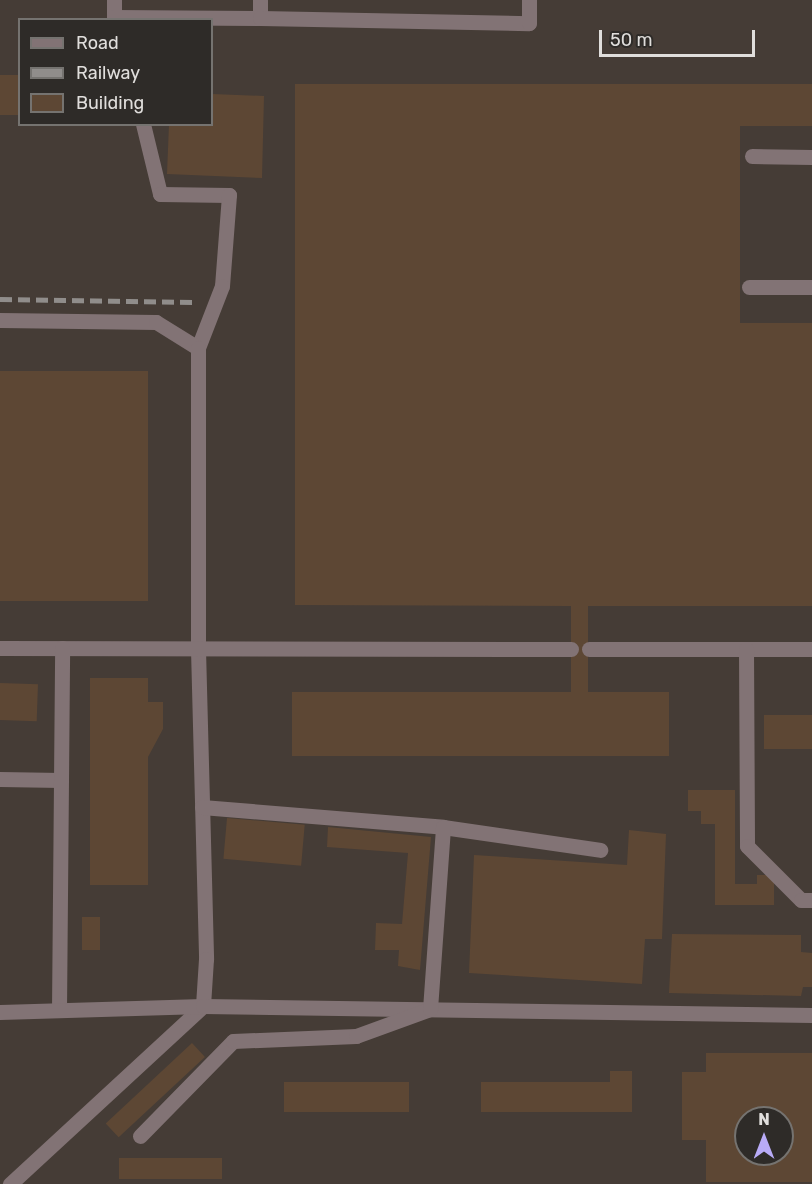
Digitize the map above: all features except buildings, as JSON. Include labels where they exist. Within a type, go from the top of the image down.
[{"type":"lane","points":[[114,0],[114,17],[529,23],[529,0]]},
{"type":"lane","points":[[260,0],[260,18]]},
{"type":"lane","points":[[10,1184],[203,1006],[206,959],[198,649],[198,348],[222,286],[229,195],[160,194],[143,126]]},
{"type":"lane","points":[[752,156],[812,158]]},
{"type":"lane","points":[[749,287],[812,287]]},
{"type":"lane","points":[[0,320],[156,322],[198,348]]},
{"type":"lane","points":[[0,648],[571,649]]},
{"type":"lane","points":[[60,1010],[62,648]]},
{"type":"lane","points":[[589,649],[812,649]]},
{"type":"lane","points":[[746,649],[747,846],[801,900],[812,900]]},
{"type":"lane","points":[[0,779],[61,780]]},
{"type":"lane","points":[[202,807],[443,828],[600,850]]},
{"type":"lane","points":[[430,1009],[443,828]]},
{"type":"lane","points":[[0,1012],[203,1006],[812,1015]]},
{"type":"lane","points":[[141,1136],[232,1041],[356,1036],[430,1009]]},
{"type":"shaded area","points":[[0,0],[812,0],[812,1184],[0,1184]]},
{"type":"railway","points":[[0,299],[193,302]]}]
